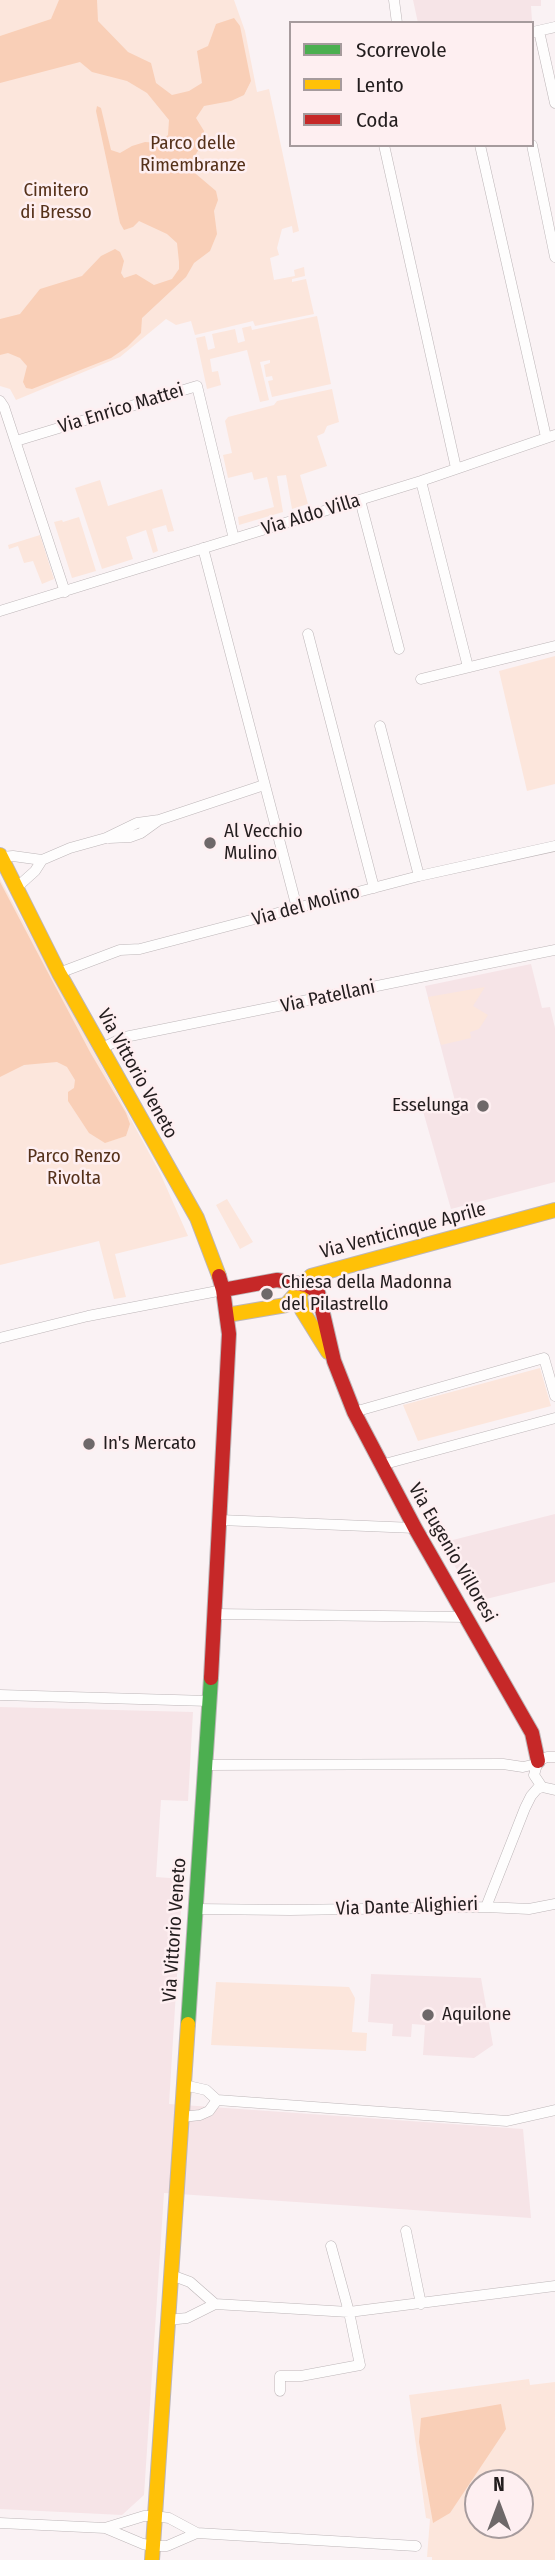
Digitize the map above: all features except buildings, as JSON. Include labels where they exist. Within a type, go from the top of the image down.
[{"type":"main road","name":"Via Vittorio Veneto","points":[[0,857],[59,973],[197,1218],[223,1290],[227,1315],[228,1377],[220,1520],[153,2553]]},
{"type":"main road","name":"Via Venticinque Aprile","points":[[223,1290],[278,1280],[303,1284],[311,1276],[555,1210]]},
{"type":"main road","points":[[227,1315],[286,1305],[293,1300],[303,1284]]},
{"type":"main road","name":"Via Eugenio Villoresi","points":[[303,1284],[300,1297],[302,1310],[334,1362],[354,1412],[415,1528],[532,1733],[537,1763]]},
{"type":"street","points":[[394,0],[397,21]]},
{"type":"street","points":[[555,27],[535,31],[555,103]]},
{"type":"street","points":[[384,147],[456,468]]},
{"type":"street","points":[[480,147],[551,436]]},
{"type":"street","points":[[532,147],[555,257]]},
{"type":"street","name":"Via Enrico Mattei","points":[[16,442],[197,386],[234,539]]},
{"type":"street","points":[[0,401],[65,592]]},
{"type":"street","name":"Via Aldo Villa","points":[[0,611],[421,481],[551,436]]},
{"type":"street","points":[[421,481],[468,667]]},
{"type":"street","points":[[360,500],[399,649]]},
{"type":"street","points":[[203,548],[298,908]]},
{"type":"street","points":[[309,634],[374,888]]},
{"type":"street","points":[[421,679],[555,646]]},
{"type":"street","points":[[380,726],[419,876]]},
{"type":"street","points":[[0,857],[42,860],[70,848],[106,838],[130,837],[141,833],[159,820],[264,785]]},
{"type":"street","name":"Via del Molino","points":[[59,973],[120,950],[140,948],[419,876],[555,846]]},
{"type":"street","points":[[15,889],[35,871],[42,860]]},
{"type":"street","name":"Via Patellani","points":[[102,1048],[125,1037],[555,950]]},
{"type":"street","points":[[0,1338],[88,1316],[223,1290]]},
{"type":"street","points":[[354,1412],[544,1358],[555,1396]]},
{"type":"street","points":[[381,1465],[555,1419]]},
{"type":"street","points":[[220,1520],[415,1528]]},
{"type":"street","points":[[214,1614],[467,1617]]},
{"type":"street","points":[[0,1695],[209,1701]]},
{"type":"street","points":[[205,1765],[503,1764],[523,1767],[547,1757],[555,1757]]},
{"type":"street","points":[[537,1763],[534,1775],[542,1787],[554,1791]]},
{"type":"street","name":"Via Dante Alighieri","points":[[195,1909],[486,1907],[525,1808],[537,1788],[542,1787]]},
{"type":"street","points":[[486,1907],[529,1909],[555,1904]]},
{"type":"street","points":[[184,2085],[206,2090],[217,2100],[507,2120],[555,2110]]},
{"type":"street","points":[[182,2117],[209,2111],[217,2100]]},
{"type":"street","points":[[406,2231],[421,2304]]},
{"type":"street","points":[[280,2391],[280,2376],[302,2376],[360,2365],[331,2246]]},
{"type":"street","points":[[171,2275],[190,2282],[215,2304]]},
{"type":"street","points":[[168,2320],[187,2318],[215,2304],[349,2312],[555,2286]]},
{"type":"street","points":[[0,2523],[105,2528],[144,2516],[155,2516],[169,2518],[197,2533],[416,2546]]},
{"type":"street","points":[[105,2528],[143,2544],[153,2553],[197,2533]]},
{"type":"shaded area","points":[[413,0],[541,0],[541,6],[531,6],[532,21],[418,21]]},
{"type":"shaded area","points":[[531,964],[542,1008],[550,1007],[555,1028],[555,1182],[451,1209],[423,1111],[455,1101],[425,986]]},
{"type":"shaded area","points":[[555,1514],[555,1582],[474,1602],[441,1543]]},
{"type":"shaded area","points":[[0,1707],[193,1712],[188,1801],[161,1800],[156,1877],[183,1879],[169,2104],[523,2129],[531,2218],[164,2193],[144,2495],[122,2515],[0,2509]]},
{"type":"shaded area","name":"Aquilone","points":[[371,1974],[481,1978],[493,2045],[474,2058],[423,2055],[425,2025],[412,2024],[411,2037],[392,2036],[393,2024],[368,2022]]},
{"type":"green space","name":"Parco delle Rimembranze","points":[[0,0],[234,0],[245,31],[257,92],[269,89],[299,231],[293,233],[292,226],[282,229],[277,248],[279,255],[270,258],[274,280],[295,276],[294,270],[304,267],[305,276],[292,279],[292,282],[306,279],[314,314],[255,326],[253,321],[195,335],[191,321],[176,325],[166,319],[120,357],[16,400],[10,389],[0,386]]},
{"type":"green space","points":[[59,0],[97,0],[98,21],[128,52],[151,63],[156,83],[172,95],[189,91],[202,83],[197,51],[208,46],[216,24],[234,18],[240,26],[251,81],[244,95],[231,101],[204,106],[196,118],[204,131],[204,145],[193,162],[196,174],[216,191],[218,200],[214,211],[217,234],[210,251],[194,263],[186,277],[142,318],[141,333],[127,347],[111,358],[32,389],[26,388],[23,382],[27,366],[20,358],[8,353],[0,355],[0,319],[20,314],[40,289],[82,276],[101,256],[115,249],[120,252],[124,261],[121,273],[124,278],[136,274],[154,285],[172,279],[179,269],[177,243],[167,234],[139,221],[124,230],[120,223],[96,111],[97,106],[101,108],[111,150],[120,153],[145,142],[159,143],[168,135],[169,120],[147,93],[127,81],[92,72],[80,62],[0,83],[0,36],[51,19]]},
{"type":"green space","points":[[317,316],[331,384],[272,397],[268,381],[273,380],[272,376],[266,377],[264,365],[270,363],[270,360],[260,362],[269,400],[260,402],[247,350],[210,359],[212,372],[218,371],[221,385],[207,389],[196,338],[205,336],[208,350],[215,348],[212,334],[235,329],[238,343],[245,341],[242,328],[251,326],[252,330]]},
{"type":"green space","points":[[332,389],[339,422],[327,426],[324,433],[317,436],[327,466],[300,475],[308,504],[292,509],[286,475],[277,476],[283,512],[239,525],[238,517],[274,507],[267,477],[254,480],[252,472],[228,478],[223,455],[232,453],[225,421],[228,417],[274,405],[277,401]]},
{"type":"green space","points":[[100,480],[108,506],[162,489],[174,531],[168,532],[166,525],[152,529],[158,551],[153,553],[146,530],[126,537],[133,559],[102,569],[75,488]]},
{"type":"green space","points":[[79,517],[96,571],[72,578],[54,522]]},
{"type":"green space","points":[[40,535],[54,579],[42,584],[33,561],[24,563],[18,546],[9,549],[8,545]]},
{"type":"green space","points":[[555,656],[555,784],[527,791],[499,671]]},
{"type":"green space","name":"Parco Renzo Rivolta","points":[[0,879],[160,1173],[188,1236],[115,1254],[126,1297],[114,1299],[99,1241],[0,1265]]},
{"type":"green space","points":[[0,882],[90,1052],[126,1113],[130,1124],[126,1136],[105,1143],[89,1133],[68,1101],[68,1092],[74,1088],[75,1080],[67,1067],[57,1062],[24,1065],[0,1077]]},
{"type":"green space","points":[[485,987],[473,1006],[488,1015],[479,1029],[470,1032],[471,1038],[441,1045],[428,997]]},
{"type":"green space","points":[[227,1199],[253,1242],[240,1249],[216,1205]]},
{"type":"green space","points":[[540,1368],[551,1406],[418,1441],[403,1405]]},
{"type":"green space","points":[[216,1982],[349,1987],[355,1998],[352,2032],[367,2033],[366,2051],[211,2045]]},
{"type":"green space","points":[[529,2379],[530,2385],[555,2382],[555,2560],[432,2560],[432,2557],[427,2557],[430,2519],[426,2518],[409,2395]]},
{"type":"green space","points":[[501,2404],[506,2429],[479,2469],[464,2469],[464,2492],[450,2513],[433,2523],[419,2442],[421,2418]]},
{"type":"traffic: fast","points":[[188,2024],[211,1678]]},
{"type":"traffic: slow","points":[[0,855],[59,973],[197,1218],[219,1276]]},
{"type":"traffic: slow","points":[[227,1315],[286,1305],[311,1276],[555,1210]]},
{"type":"traffic: slow","points":[[302,1289],[302,1310],[328,1352]]},
{"type":"traffic: slow","points":[[152,2560],[188,2024]]},
{"type":"traffic: jam","points":[[211,1678],[229,1334],[219,1276]]},
{"type":"traffic: jam","points":[[223,1290],[277,1280],[307,1285],[318,1292],[334,1361],[354,1412],[415,1528],[532,1733],[538,1761]]},
{"type":"place","name":"Al Vecchio Mulino","points":[[210,843]]},
{"type":"place","name":"Esselunga","points":[[483,1106]]},
{"type":"place","name":"Chiesa della Madonna del Pilastrello","points":[[267,1294]]},
{"type":"place","name":"In's Mercato","points":[[89,1444]]},
{"type":"place","name":"Aquilone","points":[[428,2015]]},
{"type":"park label","name":"Cimitero di Bresso","points":[[56,202]]}]
